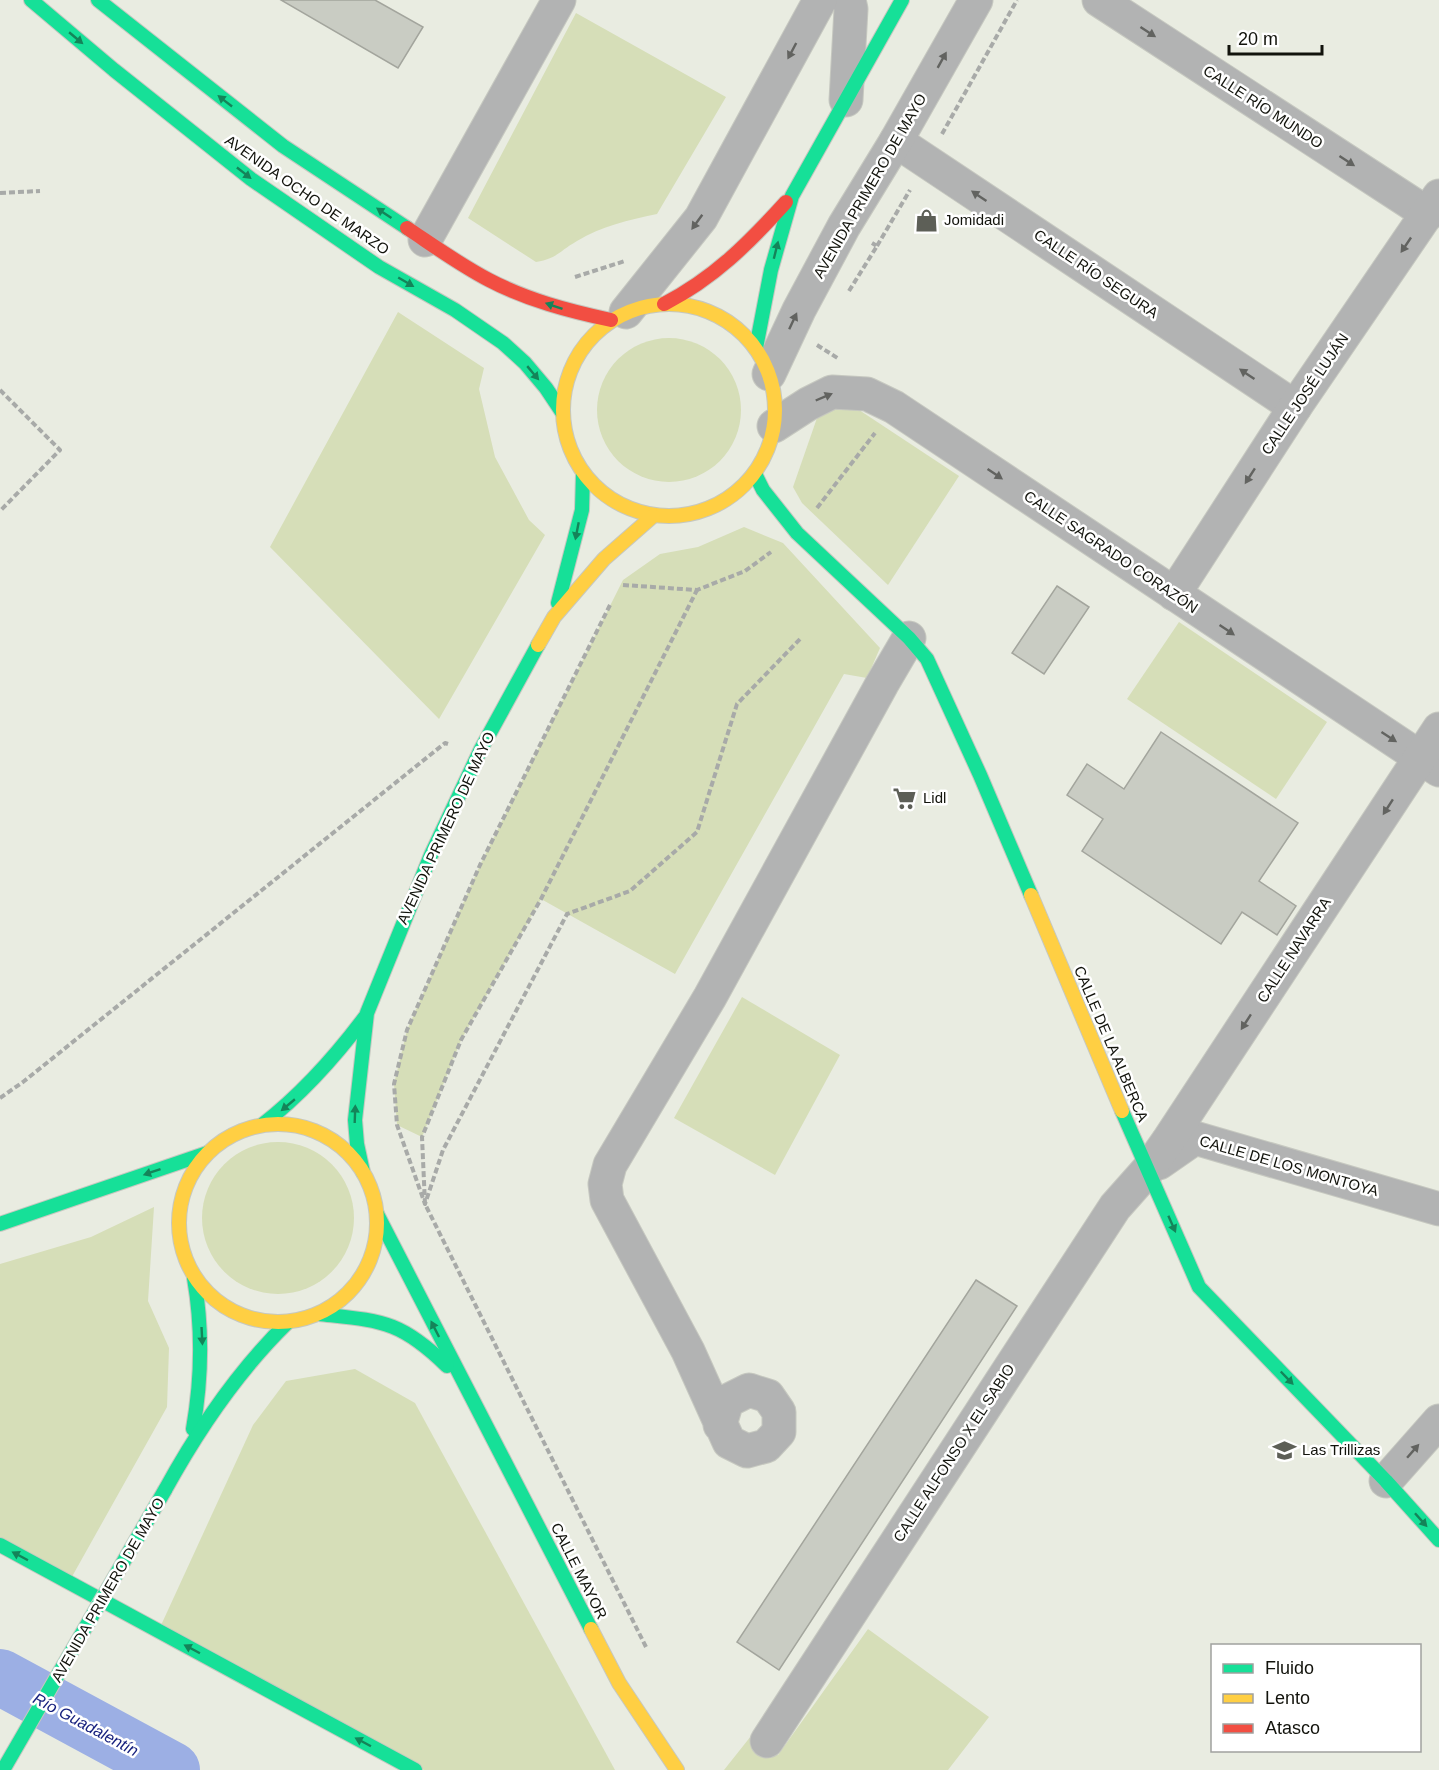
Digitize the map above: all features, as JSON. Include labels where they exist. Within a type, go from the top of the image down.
[{"type":"main road","name":"AVENIDA OCHO DE MARZO","points":[[31,0],[114,70],[250,178],[379,267],[455,310],[503,343],[525,363],[562,412]]},
{"type":"main road","name":"AVENIDA OCHO DE MARZO","points":[[98,0],[283,147],[491,282],[515,293],[574,313],[618,316]]},
{"type":"main road","points":[[664,304],[702,283],[726,265],[765,227],[792,196],[902,0]]},
{"type":"main road","points":[[762,361],[771,270],[792,196]]},
{"type":"main road","points":[[664,304],[699,308],[731,323],[762,361],[775,400],[774,426],[764,459],[755,474],[742,488],[709,509],[691,515],[672,517],[653,516],[626,508],[602,493],[583,473],[568,444],[562,412],[564,391],[570,370],[580,351],[594,334],[618,316],[644,306],[664,304]]},
{"type":"main road","name":"AVENIDA PRIMERO DE MAYO","points":[[554,617],[582,510],[583,473]]},
{"type":"main road","name":"CALLE DE LA ALBERCA","points":[[755,474],[763,490],[797,533],[909,638],[927,659],[966,744],[1147,1171],[1199,1287],[1386,1481],[1439,1540]]},
{"type":"main road","points":[[726,500],[742,503]]},
{"type":"main road","name":"CALLE DE LA ALBERCA","points":[[764,512],[797,533]]},
{"type":"main road","name":"AVENIDA PRIMERO DE MAYO","points":[[363,1172],[355,1120],[368,1013],[431,855],[481,749],[554,617],[604,559],[653,516]]},
{"type":"main road","name":"AVENIDA PRIMERO DE MAYO","points":[[262,1125],[312,1083],[340,1051],[368,1013]]},
{"type":"main road","points":[[262,1125],[301,1126],[320,1133],[336,1143],[351,1156],[363,1172],[372,1192],[377,1214],[377,1239],[370,1262],[358,1284],[340,1302],[320,1314],[287,1323],[260,1322],[235,1314],[212,1299],[194,1278],[184,1258],[179,1236],[178,1213],[183,1191],[193,1171],[207,1153],[224,1140],[242,1130],[262,1125]]},
{"type":"main road","points":[[0,1224],[207,1153]]},
{"type":"main road","name":"CALLE MAYOR","points":[[377,1214],[619,1683],[677,1770]]},
{"type":"main road","name":"AVENIDA PRIMERO DE MAYO","points":[[192,1440],[201,1384],[202,1348],[201,1314],[194,1278]]},
{"type":"main road","name":"CALLE MAYOR","points":[[320,1314],[397,1327],[426,1345],[462,1381]]},
{"type":"main road","name":"AVENIDA PRIMERO DE MAYO","points":[[3,1770],[192,1440],[248,1362],[287,1323]]},
{"type":"main road","points":[[0,1545],[415,1770]]},
{"type":"street","points":[[425,240],[559,0]]},
{"type":"street","points":[[618,316],[700,218],[819,0]]},
{"type":"street","points":[[846,100],[851,9],[849,0]]},
{"type":"street","name":"AVENIDA PRIMERO DE MAYO","points":[[762,361],[798,310],[844,226],[896,141],[976,0]]},
{"type":"street","name":"CALLE RÍO MUNDO","points":[[1099,0],[1433,205]]},
{"type":"street","name":"CALLE RÍO SEGURA","points":[[896,141],[1296,406]]},
{"type":"street","name":"CALLE JOSÉ LUJÁN","points":[[1174,594],[1296,406],[1433,205]]},
{"type":"street","name":"CALLE SAGRADO CORAZÓN","points":[[774,426],[832,392],[867,394],[894,407],[1430,764]]},
{"type":"street","points":[[688,1351],[749,1390],[768,1396],[779,1412],[779,1432],[766,1446],[747,1451],[729,1442],[688,1351],[607,1200],[605,1184],[609,1165],[710,997],[909,638]]},
{"type":"street","name":"CALLE NAVARRA","points":[[1147,1171],[1430,764],[1439,729]]},
{"type":"street","name":"CALLE DE LOS MONTOYA","points":[[1147,1171],[1195,1138],[1439,1209]]},
{"type":"street","name":"CALLE ALFONSO X EL SABIO","points":[[767,1740],[1115,1207],[1147,1171]]},
{"type":"street","points":[[720,1425],[727,1401],[749,1390]]},
{"type":"street","points":[[1386,1481],[1439,1421]]},
{"type":"path","points":[[846,295],[927,162],[1017,0]]},
{"type":"path","points":[[0,193],[40,191]]},
{"type":"path","points":[[844,226],[877,246]]},
{"type":"path","points":[[822,335],[816,345],[843,362]]},
{"type":"path","points":[[0,390],[60,450],[0,511]]},
{"type":"path","points":[[620,585],[697,590],[745,571],[797,533],[894,407]]},
{"type":"path","points":[[425,1204],[422,1137],[460,1040],[541,899],[697,590]]},
{"type":"path","points":[[615,595],[480,865],[408,1030],[394,1083],[397,1125],[425,1204],[646,1647]]},
{"type":"path","points":[[425,1204],[443,1150],[567,914],[630,891],[697,832],[737,704],[800,639]]},
{"type":"path","points":[[0,1098],[24,1082],[445,743],[481,749]]},
{"type":"green space","points":[[576,13],[726,97],[657,214],[606,227],[577,241],[554,256],[536,262],[468,218]]},
{"type":"green space","points":[[398,312],[484,368],[479,389],[495,457],[529,520],[545,535],[439,719],[270,547]]},
{"type":"green space","points":[[669,338],[696,344],[709,350],[720,359],[729,370],[735,383],[741,410],[735,437],[729,450],[720,461],[709,470],[696,476],[669,482],[642,476],[629,470],[618,461],[609,450],[603,437],[597,410],[603,383],[609,370],[618,359],[629,350],[642,344]]},
{"type":"green space","points":[[847,402],[959,476],[888,585],[802,503],[793,487],[817,418]]},
{"type":"green space","points":[[744,527],[783,543],[880,648],[867,678],[844,674],[675,974],[541,899],[461,1040],[422,1137],[397,1125],[394,1084],[407,1030],[480,865],[623,580],[660,554],[698,547]]},
{"type":"green space","points":[[1179,622],[1327,722],[1276,799],[1127,699]]},
{"type":"green space","points":[[742,997],[840,1055],[775,1175],[674,1118]]},
{"type":"green space","points":[[278,1142],[293,1143],[307,1148],[332,1164],[348,1189],[353,1203],[353,1233],[348,1247],[332,1272],[307,1288],[293,1293],[278,1294],[263,1293],[249,1288],[224,1272],[208,1247],[203,1233],[202,1218],[203,1203],[208,1189],[224,1164],[249,1148],[263,1143]]},
{"type":"green space","points":[[154,1207],[148,1301],[169,1348],[167,1407],[69,1582],[0,1546],[0,1264],[91,1237]]},
{"type":"green space","points":[[355,1369],[415,1403],[615,1770],[424,1770],[157,1634],[253,1425],[286,1381]]},
{"type":"green space","points":[[868,1629],[989,1717],[948,1770],[724,1770],[751,1736],[778,1755]]},
{"type":"building","points":[[281,0],[375,0],[423,27],[398,68]]},
{"type":"building","points":[[1057,586],[1089,607],[1044,674],[1012,653]]},
{"type":"building","points":[[1161,732],[1298,823],[1259,881],[1296,906],[1277,935],[1242,912],[1221,944],[1082,851],[1103,819],[1067,795],[1087,764],[1124,789]]},
{"type":"building","points":[[976,1280],[1017,1306],[779,1670],[737,1642]]},
{"type":"waterway","name":"Río Guadalentín","points":[[0,1677],[172,1770]]},
{"type":"traffic: fast","points":[[31,0],[114,70],[251,179],[379,267],[455,310],[503,343],[525,363],[562,412]]},
{"type":"traffic: fast","points":[[98,0],[283,146],[407,228]]},
{"type":"traffic: fast","points":[[756,348],[771,270],[792,196],[902,0]]},
{"type":"traffic: fast","points":[[558,603],[582,510],[583,473]]},
{"type":"traffic: fast","points":[[755,474],[763,490],[797,533],[909,638],[927,659],[1031,895]]},
{"type":"traffic: fast","points":[[363,1172],[355,1120],[367,1013],[431,855],[481,749],[538,645]]},
{"type":"traffic: fast","points":[[262,1125],[291,1101],[317,1074],[365,1017]]},
{"type":"traffic: fast","points":[[1122,1111],[1199,1287],[1386,1481],[1439,1540]]},
{"type":"traffic: fast","points":[[0,1224],[207,1153]]},
{"type":"traffic: fast","points":[[377,1214],[591,1629]]},
{"type":"traffic: fast","points":[[193,1429],[200,1354],[199,1316],[194,1278]]},
{"type":"traffic: fast","points":[[319,1314],[389,1325],[416,1339],[447,1366]]},
{"type":"traffic: fast","points":[[165,1490],[191,1445],[235,1381],[287,1323]]},
{"type":"traffic: fast","points":[[3,1770],[165,1490]]},
{"type":"traffic: fast","points":[[0,1545],[415,1770]]},
{"type":"traffic: slow","points":[[659,304],[679,304],[700,308],[719,316],[744,335],[757,351],[767,369],[773,389],[775,410],[773,431],[767,451],[757,469],[744,485],[719,504],[700,512],[679,516],[659,516],[638,512],[619,504],[587,477],[575,460],[567,441],[563,420],[563,400],[567,379],[575,360],[602,328],[619,316],[638,308],[659,304]]},
{"type":"traffic: slow","points":[[538,645],[554,617],[604,559],[653,516]]},
{"type":"traffic: slow","points":[[1031,895],[1122,1111]]},
{"type":"traffic: slow","points":[[268,1124],[288,1124],[325,1135],[355,1160],[370,1185],[376,1204],[377,1223],[376,1242],[366,1270],[341,1300],[325,1311],[307,1318],[288,1322],[268,1322],[231,1311],[201,1286],[190,1270],[183,1252],[179,1233],[179,1213],[190,1176],[215,1146],[231,1135],[249,1128],[268,1124]]},
{"type":"traffic: slow","points":[[591,1629],[619,1683],[677,1770]]},
{"type":"traffic: jam","points":[[664,304],[699,283],[730,259],[786,202]]},
{"type":"traffic: jam","points":[[407,228],[468,268],[503,287],[548,304],[611,320]]},
{"type":"place","name":"Jomidadi","points":[[926,220]]},
{"type":"place","name":"Lidl","points":[[905,798]]},
{"type":"place","name":"Las Trillizas","points":[[1284,1450]]}]
